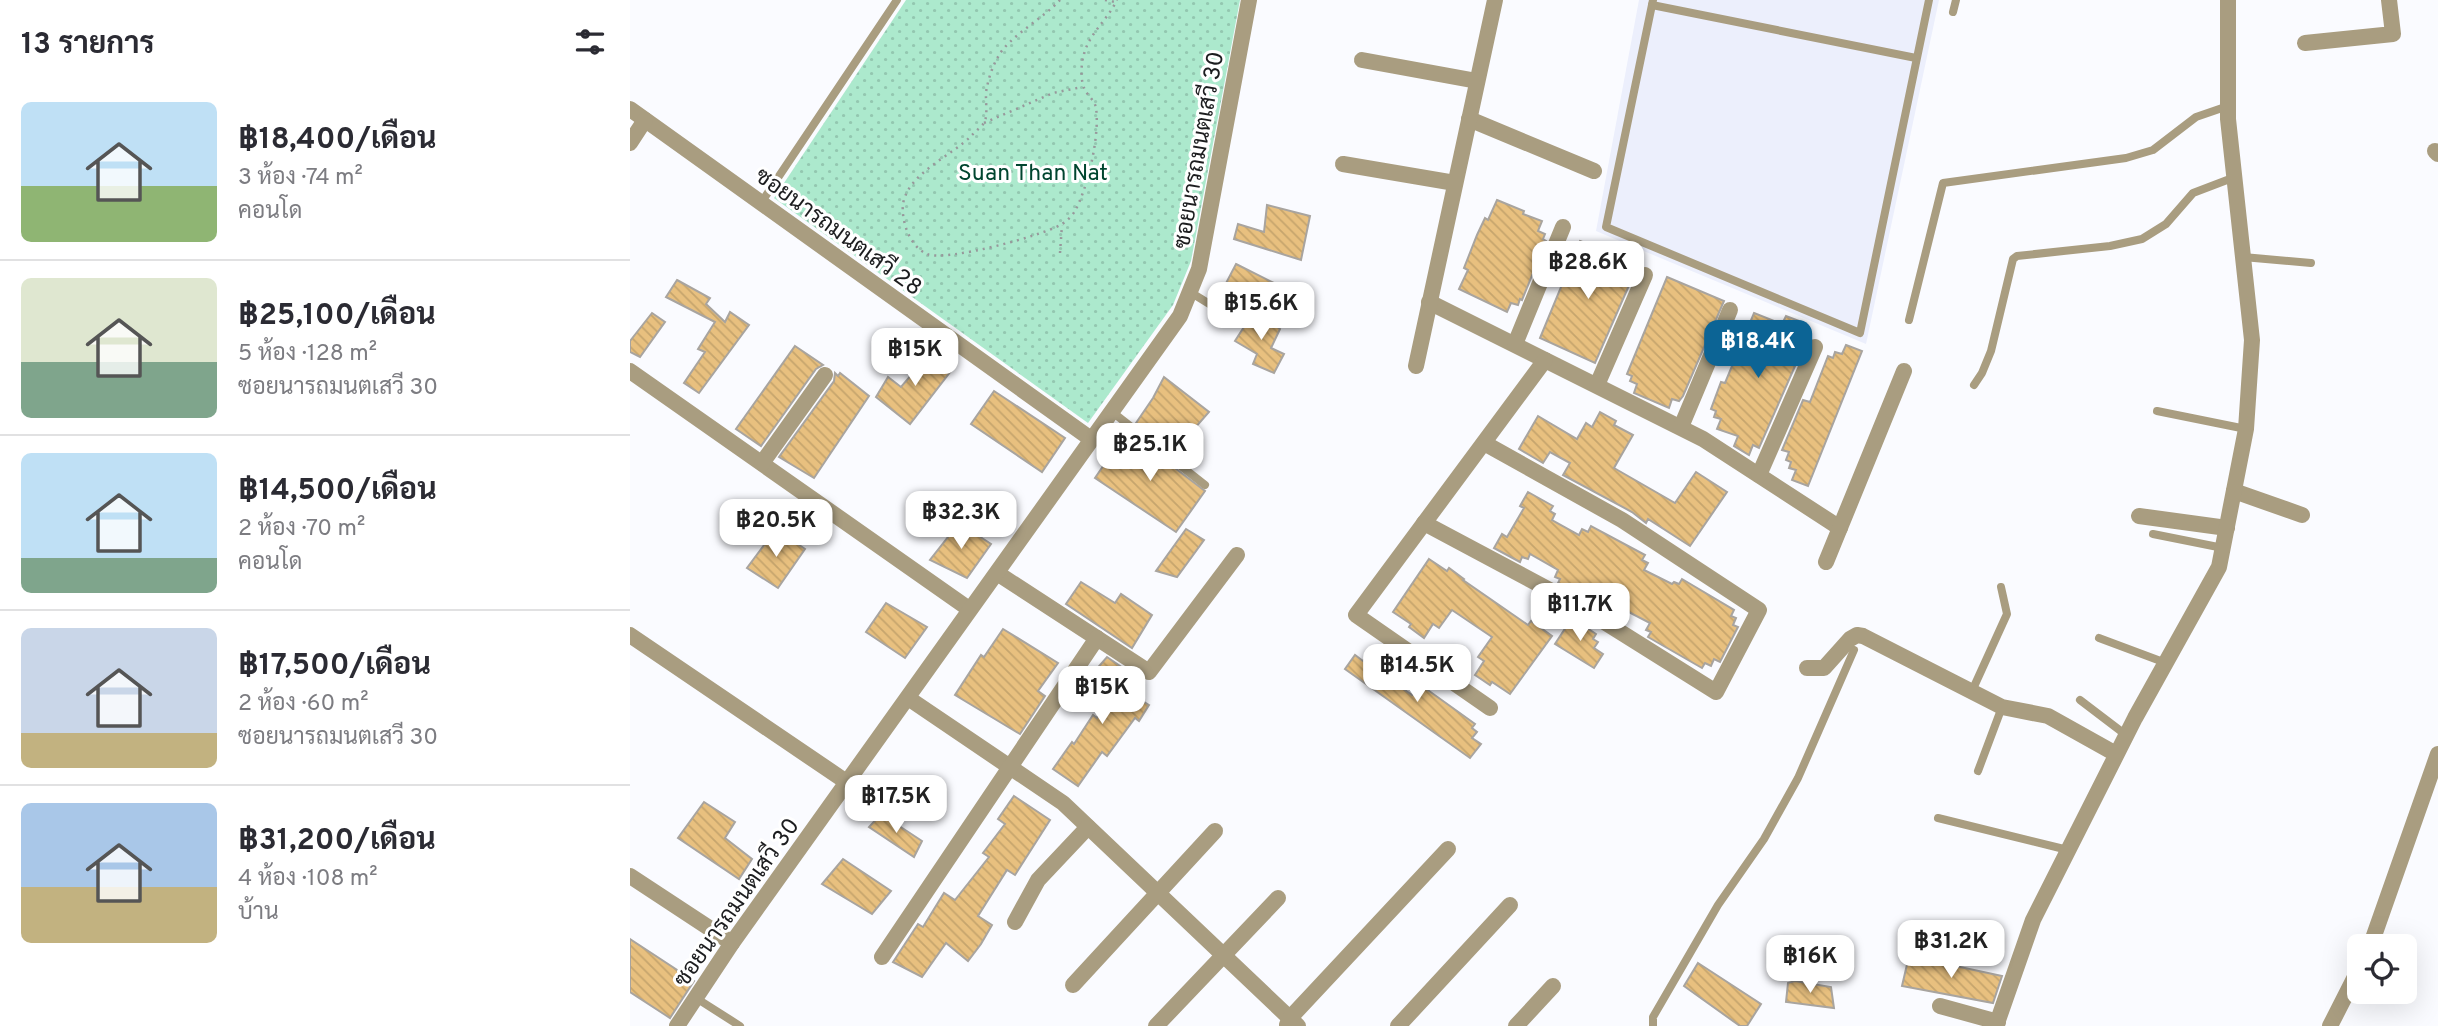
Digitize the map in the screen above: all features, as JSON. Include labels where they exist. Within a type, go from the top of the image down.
[{"type":"street","name":"ซอยนารถมนตเสวี 30","points":[[677,1026],[732,943],[1180,316],[1199,269],[1249,0]]},
{"type":"street","points":[[1416,366],[1495,0]]},
{"type":"street","points":[[1940,1006],[1997,1024],[2034,920],[2068,850],[2126,735],[2219,567],[2246,429],[2252,340],[2228,106],[2228,0]]},
{"type":"street","points":[[2305,43],[2393,34],[2389,0]]},
{"type":"street","points":[[1362,61],[1477,81]]},
{"type":"street","name":"ซอยนารถมนตเสวี 28","points":[[630,109],[1091,439]]},
{"type":"street","points":[[1469,119],[1594,171]]},
{"type":"street","points":[[630,142],[645,120]]},
{"type":"street","points":[[1343,164],[1455,183]]},
{"type":"street","points":[[1515,344],[1563,227]]},
{"type":"street","points":[[1597,385],[1645,275]]},
{"type":"street","points":[[1429,302],[1703,439],[1840,528]]},
{"type":"street","points":[[1681,427],[1730,310]]},
{"type":"street","points":[[1759,475],[1815,347]]},
{"type":"street","points":[[1490,708],[1356,615],[1545,360]]},
{"type":"street","points":[[630,371],[970,609]]},
{"type":"street","points":[[1826,562],[1904,371]]},
{"type":"street","points":[[762,463],[825,375]]},
{"type":"street","points":[[1424,523],[1574,603],[1716,692],[1759,610],[1622,520],[1484,443]]},
{"type":"street","points":[[2234,491],[2302,515]]},
{"type":"street","points":[[2139,516],[2227,528]]},
{"type":"street","points":[[997,573],[1149,672],[1237,555]]},
{"type":"street","points":[[630,635],[848,783]]},
{"type":"street","points":[[1807,668],[1824,668],[1850,639],[1857,635],[2002,707],[2048,716],[2116,754]]},
{"type":"street","points":[[882,957],[1097,638]]},
{"type":"street","points":[[908,698],[1063,803],[1291,1023],[1448,849]]},
{"type":"street","points":[[2375,934],[2438,754]]},
{"type":"street","points":[[1015,922],[1038,880],[1088,827]]},
{"type":"street","points":[[1073,985],[1215,831]]},
{"type":"street","points":[[630,876],[732,943]]},
{"type":"street","points":[[1156,1026],[1278,898]]},
{"type":"street","points":[[1398,1026],[1510,905]]},
{"type":"street","points":[[1516,1026],[1553,986]]},
{"type":"street","points":[[2330,1026],[2347,993]]},
{"type":"lane","points":[[761,203],[897,0]]},
{"type":"lane","points":[[1916,58],[1653,3],[1606,227],[1860,332],[1928,0]]},
{"type":"lane","points":[[1954,12],[1956,0]]},
{"type":"lane","points":[[1909,320],[1943,183],[2126,158],[2153,150],[2196,117],[2228,106]]},
{"type":"lane","points":[[1974,385],[1991,351],[2013,259],[2017,256],[2110,246],[2142,239],[2166,224],[2193,193],[2235,177]]},
{"type":"lane","points":[[2243,257],[2311,263]]},
{"type":"lane","points":[[1190,292],[1237,321]]},
{"type":"lane","points":[[1111,411],[1205,485]]},
{"type":"lane","points":[[2157,411],[2246,429]]},
{"type":"lane","points":[[2153,534],[2223,548]]},
{"type":"lane","points":[[1972,691],[2007,614],[2001,587]]},
{"type":"lane","points":[[2099,638],[2166,663]]},
{"type":"lane","points":[[1653,1026],[1653,1017],[1712,916],[1764,839],[1798,778],[1854,650]]},
{"type":"lane","points":[[2080,700],[2126,735]]},
{"type":"lane","points":[[1978,771],[2002,707]]},
{"type":"lane","points":[[1938,818],[2068,850]]},
{"type":"lane","points":[[696,998],[740,1026]]},
{"type":"path","points":[[984,123],[987,87],[998,54],[1060,0]]},
{"type":"path","points":[[1082,86],[1053,93],[984,123],[967,140],[926,169],[903,202],[903,222],[925,253],[941,257],[1031,236],[1062,225],[1074,212],[1090,168],[1096,105],[1082,86],[1084,52],[1117,1],[1105,0]]},
{"type":"path","points":[[1060,253],[1062,225]]},
{"type":"shaded area","points":[[1639,0],[1939,0],[1866,344],[1596,231]]},
{"type":"green space","name":"Suan Than Nat","points":[[906,0],[1240,0],[1191,261],[1173,305],[1088,423],[774,198]]},
{"type":"building","points":[[1497,200],[1542,221],[1538,231],[1545,234],[1543,239],[1546,241],[1522,300],[1520,299],[1518,305],[1511,303],[1507,312],[1459,289],[1468,270],[1464,268],[1477,235],[1485,218],[1488,220]]},
{"type":"building","points":[[1267,205],[1310,216],[1301,260],[1234,239],[1238,224],[1264,232]]},
{"type":"building","points":[[1580,241],[1638,265],[1595,363],[1540,338]]},
{"type":"building","points":[[1236,264],[1276,284],[1263,306],[1224,287]]},
{"type":"building","points":[[1667,277],[1724,301],[1683,396],[1679,401],[1672,399],[1669,408],[1634,393],[1637,384],[1630,381],[1632,376],[1627,374]]},
{"type":"building","points":[[677,280],[710,298],[706,304],[725,322],[730,312],[749,325],[699,393],[684,383],[705,352],[698,349],[715,322],[666,297]]},
{"type":"building","points":[[1255,310],[1280,329],[1271,348],[1284,354],[1274,373],[1253,364],[1257,354],[1235,341]]},
{"type":"building","points":[[652,313],[665,322],[640,357],[630,352],[630,341]]},
{"type":"building","points":[[1754,313],[1782,324],[1786,316],[1802,322],[1798,332],[1805,334],[1803,340],[1806,341],[1759,448],[1753,445],[1749,455],[1734,446],[1738,436],[1717,429],[1721,419],[1714,417],[1716,411],[1711,409],[1721,382],[1725,383]]},
{"type":"building","points":[[1846,345],[1862,351],[1808,486],[1792,480],[1796,470],[1789,468],[1791,462],[1786,460],[1789,452],[1782,450],[1803,400],[1810,402],[1828,356],[1833,358],[1835,352],[1842,354]]},
{"type":"building","points":[[795,346],[823,365],[816,369],[761,446],[736,429]]},
{"type":"building","points":[[931,352],[954,367],[910,424],[876,397],[888,377],[901,387]]},
{"type":"building","points":[[835,373],[838,376],[840,373],[869,396],[814,478],[779,457],[834,381]]},
{"type":"building","points":[[1164,377],[1209,412],[1174,452],[1136,423]]},
{"type":"building","points":[[994,391],[1065,438],[1042,472],[971,424]]},
{"type":"building","points":[[1600,412],[1616,421],[1614,425],[1633,435],[1614,468],[1675,503],[1696,472],[1727,492],[1690,546],[1648,519],[1646,523],[1632,512],[1563,475],[1570,463],[1550,452],[1543,463],[1519,449],[1538,416],[1577,439],[1586,423],[1592,427]]},
{"type":"building","points":[[1129,433],[1205,491],[1176,532],[1095,478],[1125,434],[1127,436]]},
{"type":"building","points":[[1528,492],[1553,506],[1550,511],[1555,514],[1552,520],[1579,535],[1582,529],[1588,532],[1591,526],[1645,555],[1642,560],[1648,563],[1644,570],[1672,584],[1679,584],[1682,579],[1734,610],[1731,616],[1736,618],[1733,625],[1738,627],[1720,662],[1714,659],[1711,666],[1705,663],[1702,668],[1648,637],[1651,632],[1646,630],[1650,623],[1623,609],[1622,611],[1616,608],[1614,613],[1558,583],[1560,579],[1555,577],[1558,570],[1530,554],[1528,559],[1522,557],[1520,562],[1494,548],[1502,534],[1507,537],[1524,508],[1520,506]]},
{"type":"building","points":[[959,523],[991,544],[967,578],[930,560]]},
{"type":"building","points":[[776,529],[805,549],[778,588],[747,568]]},
{"type":"building","points":[[1186,529],[1204,540],[1177,577],[1156,571]]},
{"type":"building","points":[[1429,559],[1447,571],[1449,568],[1528,625],[1531,621],[1552,636],[1510,694],[1475,675],[1484,661],[1478,657],[1492,637],[1452,610],[1439,628],[1433,624],[1424,638],[1409,627],[1411,624],[1393,612]]},
{"type":"building","points":[[1081,582],[1115,603],[1121,594],[1152,615],[1132,648],[1066,604]]},
{"type":"building","points":[[886,603],[927,627],[905,658],[866,632]]},
{"type":"building","points":[[1572,618],[1596,634],[1593,639],[1598,642],[1594,648],[1603,654],[1594,668],[1555,644]]},
{"type":"building","points":[[1003,629],[1058,663],[1038,691],[1045,696],[1020,734],[955,695],[981,655],[984,657]]},
{"type":"building","points":[[1376,654],[1399,671],[1392,681],[1412,695],[1416,689],[1421,693],[1425,688],[1475,724],[1472,728],[1477,732],[1472,738],[1481,744],[1470,758],[1345,669],[1355,655],[1363,661],[1368,656],[1373,659]]},
{"type":"building","points":[[1107,657],[1126,670],[1117,685],[1149,705],[1139,721],[1135,718],[1107,756],[1102,752],[1078,786],[1053,769],[1093,715],[1097,718],[1112,683],[1094,672]]},
{"type":"building","points":[[1014,796],[1050,820],[1015,875],[1007,870],[978,916],[992,925],[981,944],[968,961],[946,943],[922,977],[893,962],[918,924],[923,927],[944,893],[955,900],[989,857],[983,853],[1005,824],[998,819]]},
{"type":"building","points":[[704,802],[735,822],[725,838],[752,859],[739,879],[678,838]]},
{"type":"building","points":[[881,814],[922,841],[914,857],[869,827]]},
{"type":"building","points":[[843,859],[891,891],[872,914],[822,884]]},
{"type":"building","points":[[630,939],[694,981],[670,1018],[630,992]]},
{"type":"building","points":[[1909,956],[2002,976],[1993,1003],[1902,986]]},
{"type":"building","points":[[1698,963],[1761,1004],[1747,1026],[1740,1026],[1684,986]]},
{"type":"building","points":[[1795,981],[1831,987],[1834,1008],[1786,1002],[1788,983]]}]
